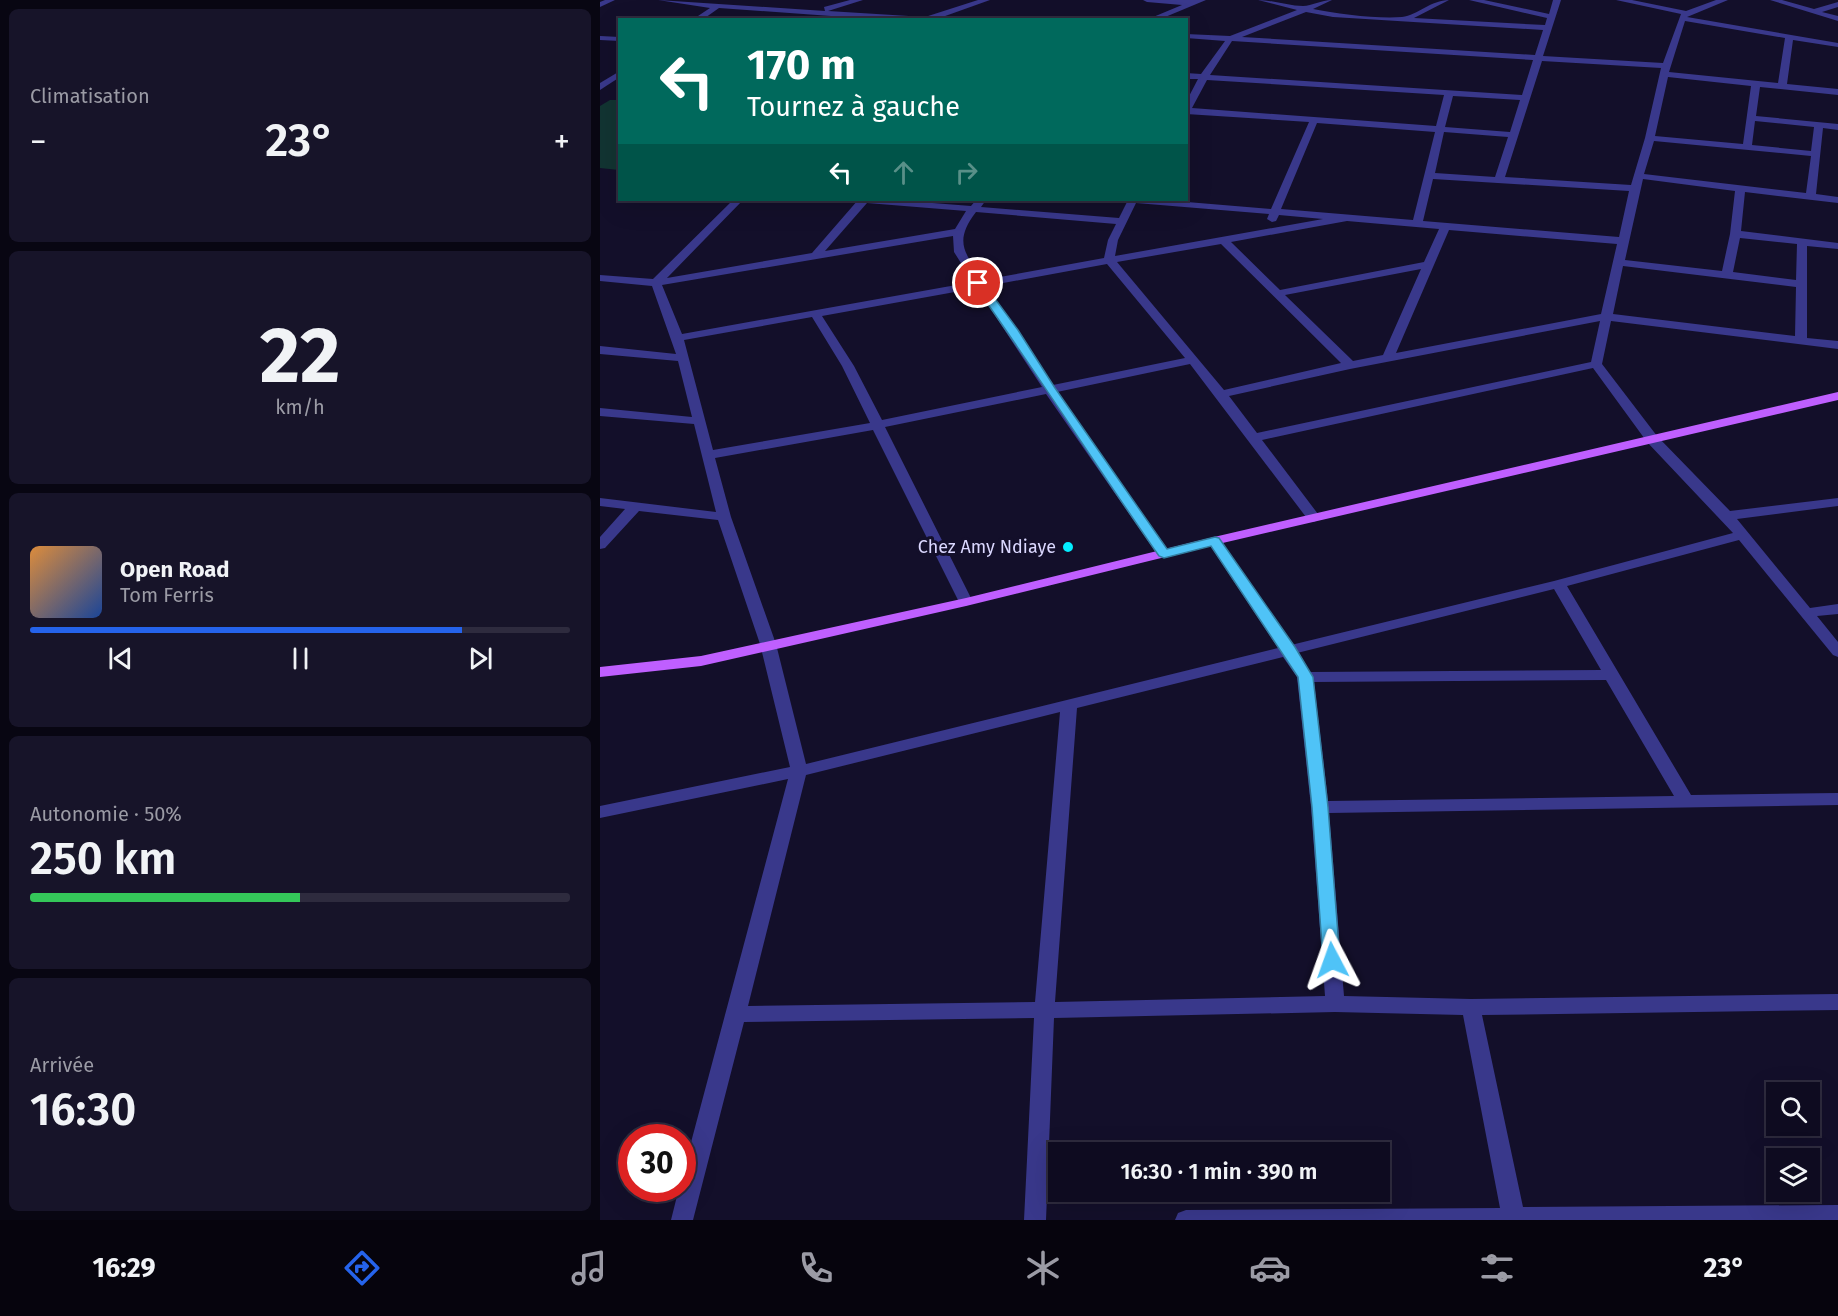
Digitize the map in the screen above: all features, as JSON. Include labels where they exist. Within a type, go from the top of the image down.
[{"type":"main road","points":[[600,672],[701,661],[768,644],[966,602],[1215,541],[1838,396]]},
{"type":"street","points":[[600,5],[611,0]]},
{"type":"street","points":[[662,0],[717,6],[911,18]]},
{"type":"street","points":[[699,18],[717,6],[736,0]]},
{"type":"street","points":[[816,12],[859,0]]},
{"type":"street","points":[[930,18],[987,0]]},
{"type":"street","points":[[1147,0],[1198,2]]},
{"type":"street","points":[[1262,0],[1333,15],[1548,28]]},
{"type":"street","points":[[1188,108],[1204,77],[1230,39],[1328,0]]},
{"type":"street","points":[[1405,18],[1445,0]]},
{"type":"street","points":[[1473,0],[1552,17]]},
{"type":"street","points":[[1499,180],[1557,0]]},
{"type":"street","points":[[1620,0],[1684,16],[1838,45]]},
{"type":"street","points":[[1724,0],[1684,16],[1665,70],[1650,138],[1635,188],[1596,363],[1652,439],[1727,516],[1838,652]]},
{"type":"street","points":[[1774,0],[1838,19]]},
{"type":"street","points":[[1155,18],[1198,2]]},
{"type":"street","points":[[1814,12],[1838,4]]},
{"type":"street","points":[[1188,36],[1538,58],[1665,70],[1756,84],[1838,92]]},
{"type":"street","points":[[1782,87],[1789,36]]},
{"type":"street","points":[[600,38],[618,39]]},
{"type":"street","points":[[600,72],[618,74]]},
{"type":"street","points":[[600,87],[618,75]]},
{"type":"street","points":[[1188,76],[1526,98]]},
{"type":"street","points":[[1747,147],[1756,84]]},
{"type":"street","points":[[1417,224],[1449,93]]},
{"type":"street","points":[[1188,110],[1513,135]]},
{"type":"street","points":[[1752,118],[1838,127]]},
{"type":"street","points":[[1268,231],[1314,120]]},
{"type":"street","points":[[1811,197],[1819,124]]},
{"type":"street","points":[[1650,138],[1816,154]]},
{"type":"street","points":[[1429,176],[1635,188]]},
{"type":"street","points":[[1639,176],[1838,200]]},
{"type":"street","points":[[1727,274],[1735,234],[1740,188]]},
{"type":"street","points":[[656,283],[737,201]]},
{"type":"street","points":[[816,255],[862,201]]},
{"type":"street","points":[[874,201],[1121,221]]},
{"type":"street","points":[[980,201],[958,232],[955,242],[959,252],[1049,389],[1164,554]]},
{"type":"street","points":[[1109,259],[1121,221],[1132,201]]},
{"type":"street","points":[[1145,201],[1623,241]]},
{"type":"street","points":[[678,338],[1346,218]]},
{"type":"street","points":[[1388,358],[1445,226]]},
{"type":"street","points":[[600,279],[656,283],[958,232]]},
{"type":"street","points":[[1735,234],[1838,246]]},
{"type":"street","points":[[1223,240],[1350,365]]},
{"type":"street","points":[[1801,340],[1802,242]]},
{"type":"street","points":[[1109,259],[1221,394],[1314,518]]},
{"type":"street","points":[[1618,262],[1802,284]]},
{"type":"street","points":[[1279,293],[1429,264]]},
{"type":"street","points":[[656,283],[678,338],[724,517],[768,644],[799,771],[682,1220]]},
{"type":"street","points":[[815,313],[848,366],[966,602]]},
{"type":"street","points":[[1221,394],[1350,365],[1605,316],[1838,345]]},
{"type":"street","points":[[600,350],[683,358]]},
{"type":"street","points":[[709,455],[878,425],[1192,360]]},
{"type":"street","points":[[1252,438],[1596,363]]},
{"type":"street","points":[[600,412],[698,421]]},
{"type":"street","points":[[600,502],[724,517]]},
{"type":"street","points":[[1727,516],[1838,502]]},
{"type":"street","points":[[600,545],[635,507]]},
{"type":"street","points":[[600,812],[799,771],[1558,584],[1742,535]]},
{"type":"street","points":[[1215,541],[1290,650],[1305,677],[1320,807],[1335,1004]]},
{"type":"street","points":[[1558,584],[1686,802]]},
{"type":"street","points":[[1806,613],[1838,609]]},
{"type":"street","points":[[1305,677],[1611,675]]},
{"type":"street","points":[[1035,1220],[1044,1011],[1069,705]]},
{"type":"street","points":[[1320,807],[1838,799]]},
{"type":"street","points":[[737,1014],[1044,1011],[1335,1004],[1471,1007],[1838,1002]]},
{"type":"street","points":[[1471,1007],[1514,1218]]},
{"type":"street","points":[[1186,1220],[1838,1215]]},
{"type":"green space","points":[[610,100],[618,100],[618,170],[600,168],[600,106]]},
{"type":"place","name":"Chez Amy Ndiaye","points":[[1068,547]]},
{"type":"route","points":[[978,283],[1164,554],[1215,541],[1290,650],[1305,677],[1320,807],[1332,960]]}]
